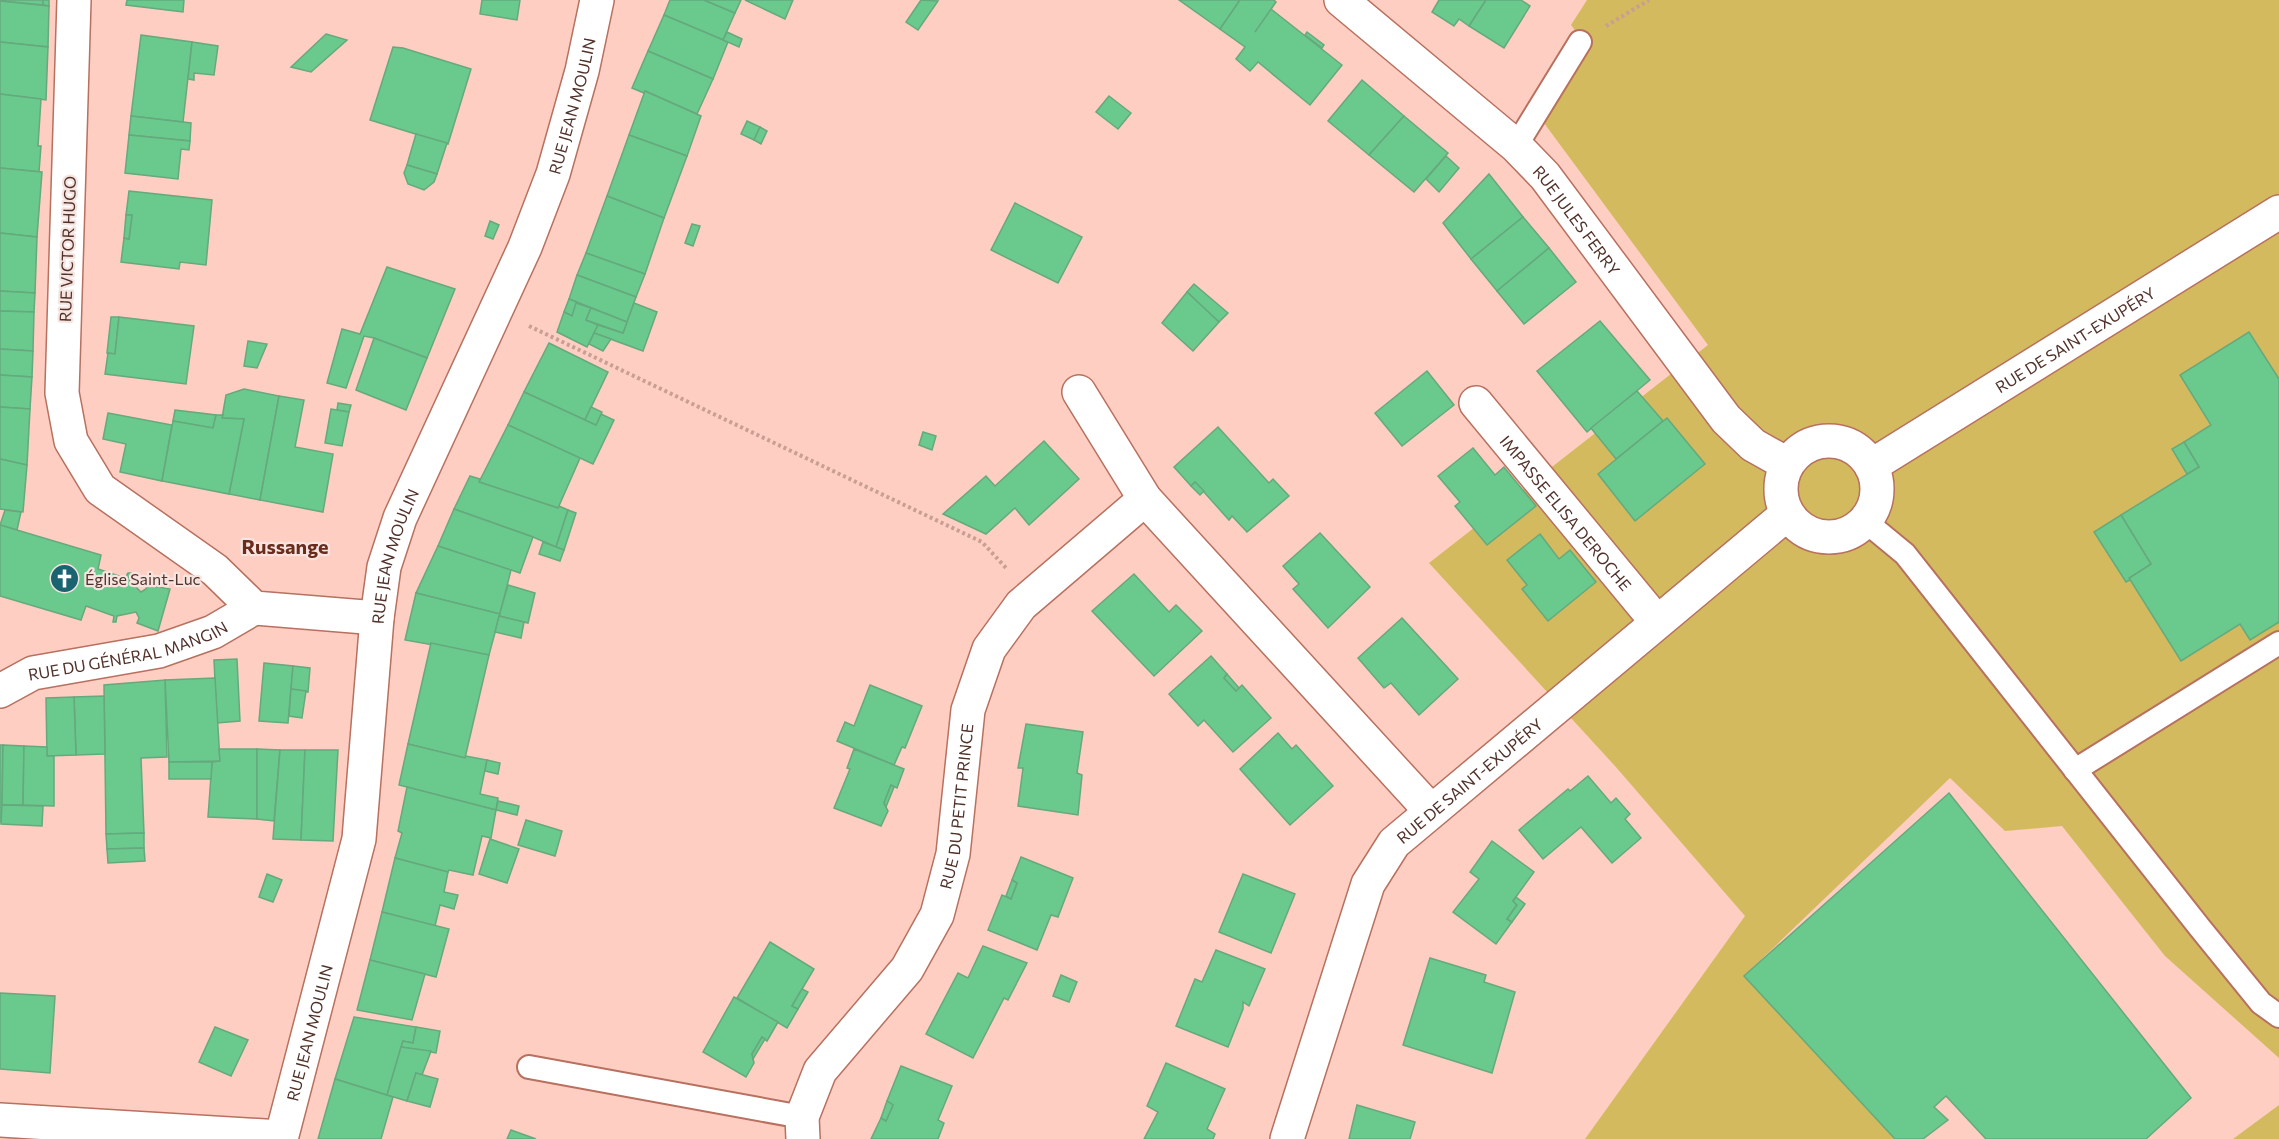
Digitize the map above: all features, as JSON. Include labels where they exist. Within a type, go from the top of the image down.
[{"type":"street","name":"RUE VICTOR HUGO","points":[[74,0],[62,393],[71,441],[100,489],[215,570],[254,608]]},
{"type":"street","name":"RUE JEAN MOULIN","points":[[281,1138],[359,839],[377,618],[384,567],[400,518],[525,248],[554,174],[582,71],[597,0]]},
{"type":"street","name":"RUE JULES FERRY","points":[[1341,0],[1516,146],[1545,176],[1726,419],[1753,445],[1787,464]]},
{"type":"street","name":"RUE DE SAINT-EXUPÉRY","points":[[1871,466],[2279,212]]},
{"type":"street","points":[[1079,392],[1145,499],[1430,810]]},
{"type":"street","name":"IMPASSE ELISA DEROCHE","points":[[1476,403],[1657,622]]},
{"type":"street","points":[[1830,440],[1847,444],[1861,453],[1871,466],[1877,485],[1875,504],[1865,521],[1851,532],[1833,537],[1815,536],[1800,527],[1787,514],[1781,498],[1781,480],[1787,464],[1798,451],[1813,443],[1830,440]]},
{"type":"street","name":"RUE DU PETIT PRINCE","points":[[802,1128],[820,1071],[907,969],[937,915],[953,854],[968,710],[989,648],[1021,605],[1145,499]]},
{"type":"street","name":"RUE DE SAINT-EXUPÉRY","points":[[1287,1139],[1368,884],[1394,843],[1430,810],[1787,514]]},
{"type":"street","points":[[254,608],[377,618]]},
{"type":"street","name":"RUE DU GÉNÉRAL MANGIN","points":[[0,691],[33,674],[159,651],[213,632],[254,608]]},
{"type":"street","points":[[0,1120],[281,1138]]},
{"type":"lane","points":[[1516,146],[1580,42]]},
{"type":"lane","points":[[1865,521],[1905,554],[2261,1003],[2279,1016]]},
{"type":"lane","points":[[2074,770],[2279,642]]},
{"type":"lane","points":[[529,1067],[802,1128]]},
{"type":"path","points":[[1580,42],[1649,0]]},
{"type":"path","points":[[555,338],[982,542]]},
{"type":"shaded area","points":[[1587,0],[2279,0],[2279,1058],[2165,956],[2062,826],[2005,831],[1950,778],[1744,976],[1896,1139],[1585,1139],[1745,916],[1615,766],[1429,563],[1708,345],[1544,123],[1587,46],[1571,25]]},
{"type":"shaded area","points":[[2279,1105],[2279,1139],[2233,1139]]},
{"type":"building","points":[[43,0],[43,5],[0,1]]},
{"type":"building","points":[[43,0],[49,0],[49,6],[43,5]]},
{"type":"building","points":[[127,0],[184,0],[183,12],[126,5]]},
{"type":"building","points":[[482,0],[520,0],[517,20],[480,14]]},
{"type":"building","points":[[670,0],[704,0],[735,13],[723,40],[664,15]]},
{"type":"building","points":[[704,0],[741,0],[735,13]]},
{"type":"building","points":[[745,0],[793,0],[785,19]]},
{"type":"building","points":[[921,0],[938,1],[918,30],[906,22]]},
{"type":"building","points":[[1179,0],[1240,0],[1220,29]]},
{"type":"building","points":[[1240,0],[1274,0],[1276,2],[1271,9],[1342,65],[1310,105],[1258,62],[1250,71],[1236,59],[1245,47],[1220,29]]},
{"type":"building","points":[[1439,0],[1486,0],[1469,26],[1459,19],[1454,26],[1432,12]]},
{"type":"building","points":[[1486,0],[1521,0],[1530,6],[1504,48],[1469,26]]},
{"type":"building","points":[[0,1],[49,6],[48,47],[0,42]]},
{"type":"building","points":[[664,15],[728,42],[713,79],[648,51]]},
{"type":"building","points":[[727,32],[742,39],[739,47],[723,40]]},
{"type":"building","points":[[1307,32],[1324,45],[1322,48],[1305,35]]},
{"type":"building","points":[[326,34],[347,40],[311,72],[291,67]]},
{"type":"building","points":[[141,35],[192,42],[183,122],[131,116]]},
{"type":"building","points":[[0,42],[48,47],[46,100],[0,94]]},
{"type":"building","points":[[192,42],[218,46],[214,75],[194,73],[194,80],[188,79]]},
{"type":"building","points":[[393,47],[471,69],[448,144],[370,120]]},
{"type":"building","points":[[648,51],[713,79],[697,114],[645,91],[644,93],[632,88]]},
{"type":"building","points":[[1362,80],[1404,116],[1369,155],[1328,121]]},
{"type":"building","points":[[645,91],[701,116],[687,156],[629,135]]},
{"type":"building","points":[[0,94],[41,99],[39,172],[0,168]]},
{"type":"building","points":[[1109,96],[1131,113],[1118,129],[1096,112]]},
{"type":"building","points":[[131,116],[191,123],[190,141],[129,135]]},
{"type":"building","points":[[1404,116],[1448,153],[1414,192],[1369,155]]},
{"type":"building","points":[[747,121],[760,127],[754,140],[741,134]]},
{"type":"building","points":[[760,127],[767,131],[761,144],[754,140]]},
{"type":"building","points":[[416,134],[447,143],[437,174],[407,165]]},
{"type":"building","points":[[129,135],[190,141],[189,150],[181,149],[178,179],[125,173]]},
{"type":"building","points":[[629,135],[687,156],[664,218],[607,196]]},
{"type":"building","points":[[1446,156],[1459,168],[1439,192],[1426,179]]},
{"type":"building","points":[[407,165],[437,174],[434,182],[424,190],[408,184],[404,173]]},
{"type":"building","points":[[0,168],[42,172],[37,237],[0,233]]},
{"type":"building","points":[[1489,174],[1523,217],[1471,259],[1443,223]]},
{"type":"building","points":[[129,191],[212,200],[206,265],[180,262],[179,269],[121,262],[124,238],[129,239],[132,215],[126,215]]},
{"type":"building","points":[[607,196],[664,218],[645,274],[586,253]]},
{"type":"building","points":[[1015,203],[1082,237],[1058,283],[991,250]]},
{"type":"building","points":[[126,215],[132,215],[129,239],[124,238]]},
{"type":"building","points":[[1523,217],[1549,248],[1497,291],[1471,259]]},
{"type":"building","points":[[490,221],[499,225],[493,239],[485,236]]},
{"type":"building","points":[[692,224],[700,226],[693,246],[685,243]]},
{"type":"building","points":[[0,233],[37,237],[35,293],[0,291]]},
{"type":"building","points":[[1549,248],[1576,282],[1524,324],[1497,291]]},
{"type":"building","points":[[586,253],[645,274],[636,297],[577,275]]},
{"type":"building","points":[[387,267],[455,289],[427,358],[364,336],[346,388],[327,383],[342,329],[360,334]]},
{"type":"building","points":[[577,275],[636,297],[627,322],[569,299]]},
{"type":"building","points":[[1194,284],[1228,313],[1219,322],[1187,292]]},
{"type":"building","points":[[0,291],[35,293],[34,312],[0,311]]},
{"type":"building","points":[[1187,292],[1219,322],[1193,351],[1162,323]]},
{"type":"building","points":[[569,299],[577,302],[572,316],[564,312]]},
{"type":"building","points":[[576,303],[591,308],[586,320],[598,325],[587,347],[557,332],[564,312],[572,316]]},
{"type":"building","points":[[634,303],[657,312],[643,351],[594,333],[598,325],[623,333]]},
{"type":"building","points":[[591,308],[627,322],[623,333],[586,320]]},
{"type":"building","points":[[0,311],[34,312],[33,351],[0,349]]},
{"type":"building","points":[[111,317],[119,317],[115,354],[107,353]]},
{"type":"building","points":[[119,317],[194,326],[186,384],[105,374],[108,353],[115,354]]},
{"type":"building","points":[[1600,321],[1650,380],[1587,432],[1537,371]]},
{"type":"building","points":[[2249,332],[2279,379],[2279,622],[2250,640],[2240,624],[2181,661],[2129,578],[2151,564],[2121,515],[2199,467],[2184,442],[2211,425],[2180,375]]},
{"type":"building","points":[[594,333],[611,339],[603,351],[589,344]]},
{"type":"building","points":[[374,338],[427,358],[406,410],[356,390]]},
{"type":"building","points":[[248,341],[267,344],[257,368],[244,366]]},
{"type":"building","points":[[549,343],[608,372],[585,420],[524,392]]},
{"type":"building","points":[[0,349],[33,351],[32,377],[0,375]]},
{"type":"building","points":[[1427,371],[1454,405],[1402,446],[1375,413]]},
{"type":"building","points":[[0,375],[32,377],[30,409],[0,407]]},
{"type":"building","points":[[244,389],[279,396],[260,500],[229,494],[244,419],[222,418],[226,395]]},
{"type":"building","points":[[1637,391],[1663,421],[1616,459],[1591,428]]},
{"type":"building","points":[[524,392],[596,425],[601,414],[614,420],[593,464],[508,425]]},
{"type":"building","points":[[279,396],[304,400],[295,447],[333,454],[323,512],[260,500]]},
{"type":"building","points":[[338,403],[351,405],[349,412],[337,410]]},
{"type":"building","points":[[0,407],[30,409],[27,465],[0,459]]},
{"type":"building","points":[[591,407],[602,412],[596,425],[585,420]]},
{"type":"building","points":[[331,409],[349,412],[342,446],[325,443]]},
{"type":"building","points":[[175,410],[216,415],[213,428],[173,421]]},
{"type":"building","points":[[108,413],[172,425],[162,481],[120,472],[126,444],[103,439]]},
{"type":"building","points":[[216,415],[223,415],[222,418],[244,419],[229,494],[162,481],[173,421],[213,428]]},
{"type":"building","points":[[1667,418],[1705,464],[1635,521],[1598,474]]},
{"type":"building","points":[[508,425],[580,458],[558,508],[479,482]]},
{"type":"building","points":[[1218,427],[1269,483],[1273,479],[1289,496],[1247,532],[1232,516],[1229,520],[1195,482],[1191,486],[1174,467]]},
{"type":"building","points":[[923,432],[936,436],[932,450],[919,445]]},
{"type":"building","points":[[1044,441],[1079,479],[1029,525],[1015,508],[986,534],[943,514],[986,476],[995,486]]},
{"type":"building","points":[[2184,442],[2199,467],[2187,474],[2172,449]]},
{"type":"building","points":[[1473,448],[1495,475],[1504,467],[1536,506],[1487,545],[1455,506],[1460,502],[1438,476]]},
{"type":"building","points":[[0,459],[27,465],[23,512],[0,509]]},
{"type":"building","points":[[470,476],[480,479],[479,482],[568,510],[556,547],[454,509]]},
{"type":"building","points":[[1195,482],[1204,491],[1200,495],[1191,486]]},
{"type":"building","points":[[454,509],[533,537],[520,573],[438,546]]},
{"type":"building","points":[[5,510],[21,512],[17,530],[0,525]]},
{"type":"building","points":[[568,510],[576,513],[564,550],[556,547]]},
{"type":"building","points":[[2121,515],[2151,564],[2126,582],[2094,532]]},
{"type":"building","name":"Église Saint-Luc","points":[[0,525],[101,555],[98,569],[125,578],[128,573],[131,573],[128,579],[141,592],[146,589],[147,585],[170,589],[158,631],[137,623],[139,618],[136,612],[117,616],[116,622],[113,622],[114,616],[86,606],[81,620],[0,596]]},
{"type":"building","points":[[1320,533],[1370,587],[1328,628],[1293,589],[1299,584],[1283,566]]},
{"type":"building","points":[[1540,534],[1559,559],[1570,550],[1596,582],[1548,621],[1522,589],[1527,585],[1507,560]]},
{"type":"building","points":[[543,542],[564,550],[560,561],[539,554]]},
{"type":"building","points":[[438,546],[511,570],[500,614],[416,593]]},
{"type":"building","points":[[1134,574],[1169,612],[1176,605],[1202,631],[1154,676],[1092,611]]},
{"type":"building","points":[[508,585],[535,593],[528,623],[499,616]]},
{"type":"building","points":[[416,593],[500,614],[489,655],[405,640]]},
{"type":"building","points":[[499,616],[524,622],[521,638],[495,632]]},
{"type":"building","points":[[1402,618],[1458,679],[1419,715],[1391,683],[1384,688],[1358,658]]},
{"type":"building","points":[[431,643],[489,655],[465,758],[408,744]]},
{"type":"building","points":[[1211,656],[1227,674],[1224,678],[1236,691],[1242,685],[1271,718],[1233,752],[1204,720],[1198,726],[1169,694]]},
{"type":"building","points":[[237,659],[240,721],[217,723],[214,660]]},
{"type":"building","points":[[264,663],[293,666],[288,723],[259,721]]},
{"type":"building","points":[[293,666],[310,668],[308,692],[291,689]]},
{"type":"building","points":[[1227,674],[1239,688],[1236,691],[1224,678]]},
{"type":"building","points":[[215,678],[220,761],[169,762],[165,680]]},
{"type":"building","points":[[165,680],[167,757],[141,758],[144,833],[106,834],[104,685]]},
{"type":"building","points":[[870,685],[922,706],[905,748],[902,747],[894,765],[837,741],[845,722],[854,726]]},
{"type":"building","points":[[291,689],[306,691],[302,718],[289,716]]},
{"type":"building","points":[[104,696],[105,754],[76,755],[74,697]]},
{"type":"building","points":[[74,697],[76,755],[47,756],[46,698]]},
{"type":"building","points":[[1026,724],[1083,732],[1077,773],[1082,775],[1078,815],[1018,806],[1023,768],[1018,768]]},
{"type":"building","points":[[1278,733],[1292,749],[1296,745],[1333,786],[1290,825],[1240,769]]},
{"type":"building","points":[[408,744],[465,758],[466,756],[487,760],[480,794],[498,798],[496,810],[399,785]]},
{"type":"building","points":[[0,745],[3,745],[2,822],[0,822]]},
{"type":"building","points":[[3,745],[24,746],[23,805],[2,805]]},
{"type":"building","points":[[24,746],[47,747],[47,756],[54,756],[54,806],[23,805]]},
{"type":"building","points":[[219,749],[257,749],[257,819],[208,817],[212,762],[220,761]]},
{"type":"building","points":[[257,749],[280,750],[274,821],[257,819]]},
{"type":"building","points":[[854,749],[904,769],[897,788],[891,785],[884,803],[888,811],[881,826],[834,808],[850,769],[847,768]]},
{"type":"building","points":[[280,750],[305,750],[301,840],[273,839]]},
{"type":"building","points":[[305,750],[338,750],[333,841],[301,840]]},
{"type":"building","points":[[487,760],[500,763],[498,774],[485,771]]},
{"type":"building","points":[[169,762],[212,762],[211,779],[169,779]]},
{"type":"building","points":[[1588,776],[1611,803],[1616,798],[1630,814],[1625,819],[1641,838],[1612,863],[1581,827],[1543,859],[1519,830],[1568,789],[1570,791]]},
{"type":"building","points":[[891,785],[894,787],[886,807],[884,803]]},
{"type":"building","points":[[407,787],[496,810],[491,838],[482,836],[473,875],[449,870],[448,872],[395,858],[402,833],[398,831]]},
{"type":"building","points":[[1949,793],[2191,1098],[2146,1139],[1986,1139],[1946,1096],[1934,1107],[1948,1120],[1923,1139],[1895,1139],[1744,976]]},
{"type":"building","points":[[498,801],[519,806],[517,815],[496,810]]},
{"type":"building","points":[[2,805],[43,806],[42,826],[1,824]]},
{"type":"building","points":[[526,820],[562,831],[555,856],[518,845]]},
{"type":"building","points":[[144,833],[144,848],[107,849],[106,834]]},
{"type":"building","points":[[490,839],[519,849],[507,883],[479,874]]},
{"type":"building","points":[[1492,841],[1534,872],[1513,901],[1517,905],[1507,919],[1512,922],[1496,944],[1453,912],[1479,879],[1470,872]]},
{"type":"building","points":[[144,848],[145,861],[108,863],[107,849]]},
{"type":"building","points":[[1021,857],[1073,878],[1058,917],[1051,915],[1037,950],[988,930],[1002,895],[1011,899],[1017,883],[1012,880]]},
{"type":"building","points":[[395,858],[448,872],[444,892],[458,895],[454,909],[440,905],[435,926],[382,912]]},
{"type":"building","points":[[267,874],[282,880],[273,902],[259,897]]},
{"type":"building","points":[[1243,874],[1295,894],[1271,953],[1219,932]]},
{"type":"building","points":[[1012,880],[1017,883],[1011,899],[1006,896]]},
{"type":"building","points":[[1516,897],[1525,904],[1512,922],[1507,919],[1517,905],[1513,901]]},
{"type":"building","points":[[382,912],[449,929],[436,977],[370,960]]},
{"type":"building","points":[[770,942],[814,969],[792,1006],[798,1009],[787,1028],[737,998]]},
{"type":"building","points":[[983,946],[1027,963],[1008,1000],[1004,998],[973,1058],[926,1034],[958,973],[968,978]]},
{"type":"building","points":[[1216,950],[1265,969],[1249,1006],[1243,1002],[1243,1009],[1228,1047],[1176,1026],[1195,979],[1202,982]]},
{"type":"building","points":[[1430,958],[1486,975],[1484,982],[1515,992],[1492,1073],[1403,1045]]},
{"type":"building","points":[[370,960],[425,974],[412,1020],[357,1010]]},
{"type":"building","points":[[1061,975],[1077,982],[1069,1002],[1053,996]]},
{"type":"building","points":[[802,989],[808,992],[798,1009],[792,1006]]},
{"type":"building","points":[[0,993],[55,996],[50,1073],[0,1069]]},
{"type":"building","points":[[734,997],[778,1022],[767,1041],[762,1037],[752,1054],[754,1063],[746,1077],[703,1052]]},
{"type":"building","points":[[354,1017],[416,1027],[413,1043],[403,1041],[387,1095],[335,1079]]},
{"type":"building","points":[[215,1027],[248,1040],[231,1076],[199,1062]]},
{"type":"building","points":[[416,1027],[440,1031],[436,1053],[401,1047],[403,1041],[413,1043]]},
{"type":"building","points":[[762,1037],[765,1039],[753,1059],[752,1054]]},
{"type":"building","points":[[401,1047],[431,1051],[422,1075],[416,1073],[407,1101],[387,1095]]},
{"type":"building","points":[[1166,1063],[1225,1089],[1207,1129],[1215,1134],[1213,1139],[1144,1139],[1158,1112],[1147,1106]]},
{"type":"building","points":[[901,1066],[952,1086],[938,1120],[944,1123],[938,1139],[871,1139],[881,1118],[886,1121],[893,1105],[887,1101]]},
{"type":"building","points":[[416,1073],[438,1079],[430,1107],[407,1101]]},
{"type":"building","points":[[335,1079],[393,1097],[381,1139],[318,1139]]},
{"type":"building","points":[[887,1101],[893,1105],[886,1121],[881,1118]]},
{"type":"building","points":[[1357,1105],[1415,1122],[1410,1139],[1349,1139]]},
{"type":"building","points":[[511,1130],[536,1139],[507,1139]]},
{"type":"place","name":"Église Saint-Luc","points":[[64,578]]},
{"type":"district","name":"Russange","points":[[285,546]]}]
